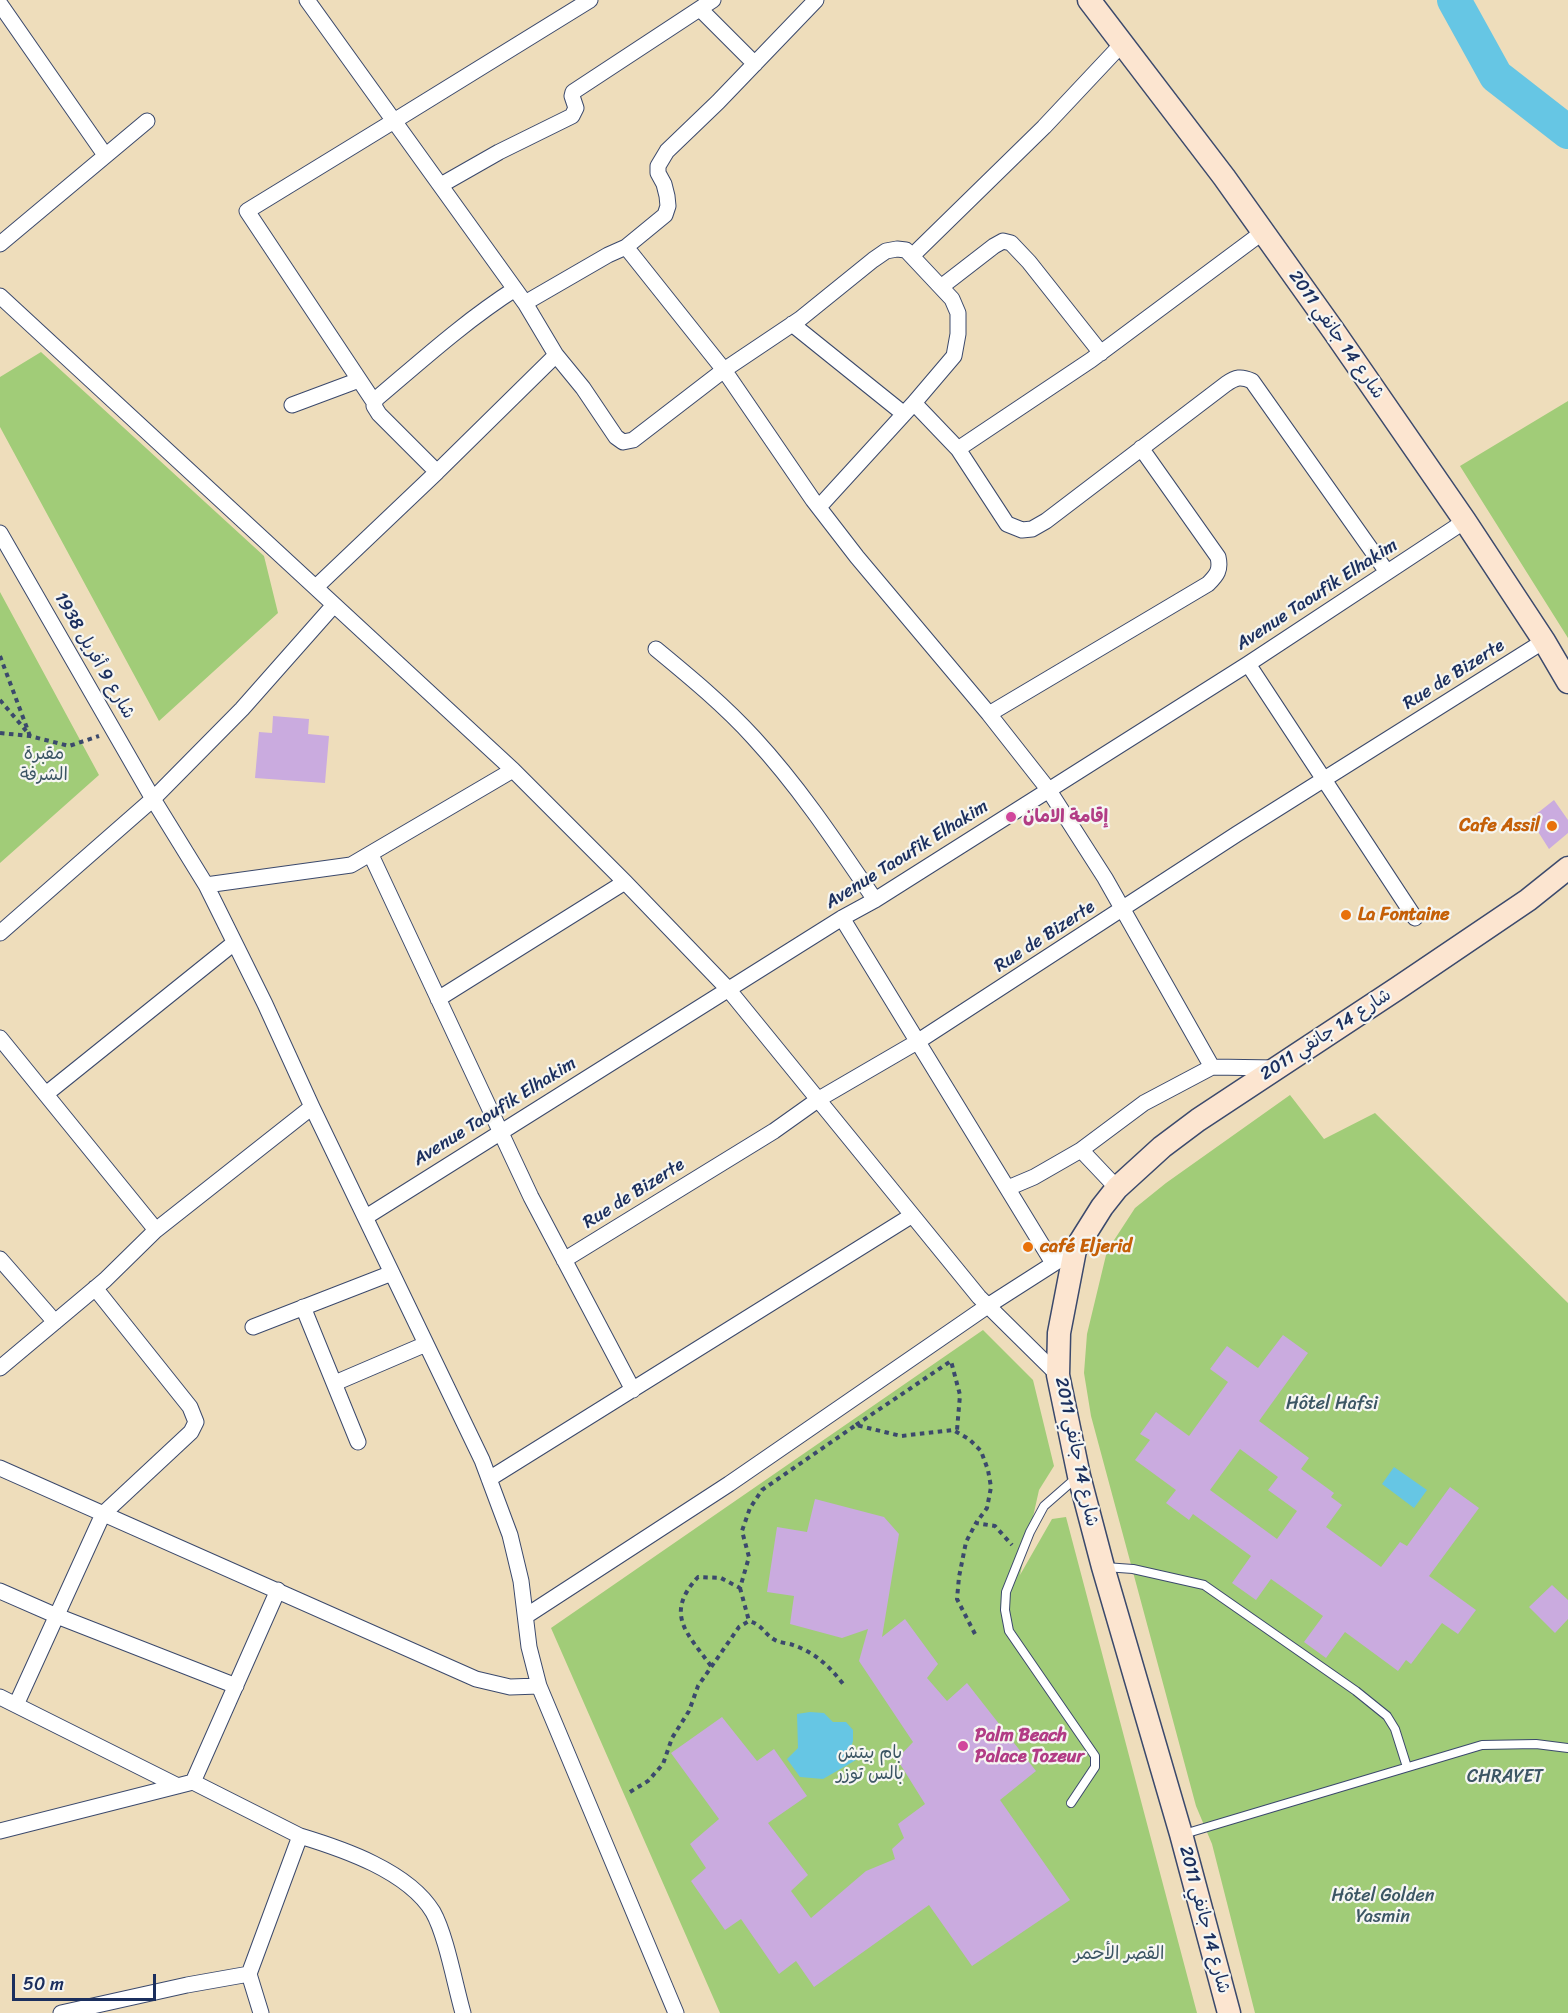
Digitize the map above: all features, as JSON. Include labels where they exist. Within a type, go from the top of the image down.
[{"type":"main road","name":"شارع 14 جانفي 2011","points":[[1089,0],[1263,231],[1466,521],[1568,682]]},
{"type":"main road","name":"شارع 14 جانفي 2011","points":[[1229,2013],[1181,1834],[1103,1567],[1079,1476],[1058,1375],[1059,1333],[1075,1250],[1117,1188],[1162,1147],[1198,1119],[1528,900],[1568,868]]},
{"type":"street","points":[[307,0],[525,303],[556,355],[583,388],[616,437],[623,442],[642,435],[724,370],[792,324],[886,251],[906,250],[952,299],[958,313],[954,356],[819,507]]},
{"type":"street","points":[[437,472],[379,414],[374,402],[247,211],[590,0]]},
{"type":"street","points":[[441,185],[499,152],[572,116],[576,108],[573,92],[713,0]]},
{"type":"street","points":[[525,303],[608,255],[626,248],[665,215],[668,206],[667,196],[658,173],[658,166],[667,151],[816,0]]},
{"type":"street","points":[[0,4],[105,155]]},
{"type":"street","points":[[700,9],[754,64]]},
{"type":"street","points":[[912,256],[1044,127],[1122,45]]},
{"type":"street","points":[[0,244],[147,121]]},
{"type":"street","points":[[958,449],[1101,353],[1263,231]]},
{"type":"street","points":[[941,287],[994,246],[1003,241],[1011,243],[1029,262],[1101,353]]},
{"type":"street","points":[[626,248],[724,370],[819,507],[857,557],[989,714],[1048,789],[1079,841],[1105,878],[1212,1067]]},
{"type":"street","points":[[374,402],[458,331],[515,289]]},
{"type":"street","points":[[0,296],[513,770],[625,882],[728,989],[979,1297],[1058,1375]]},
{"type":"street","points":[[792,324],[909,408],[958,449],[1001,518],[1007,524],[1022,530],[1032,529],[1046,521],[1226,384],[1235,378],[1243,377],[1252,381],[1387,572]]},
{"type":"street","points":[[316,587],[556,355]]},
{"type":"street","points":[[292,405],[359,380]]},
{"type":"street","points":[[989,714],[1208,584],[1218,575],[1220,566],[1218,557],[1141,448]]},
{"type":"street","name":"Avenue Taoufik Elhakim","points":[[366,1217],[842,918],[875,900],[1248,664],[1466,521]]},
{"type":"street","name":"شارع 9 أفريل 1938","points":[[0,533],[153,799],[206,885],[482,1460],[510,1535],[521,1581],[529,1647],[538,1686],[676,2013]]},
{"type":"street","points":[[0,933],[153,799],[242,709],[334,605]]},
{"type":"street","name":"Rue de Bizerte","points":[[564,1260],[774,1131],[819,1099],[917,1042],[1544,641]]},
{"type":"street","points":[[656,649],[705,690],[754,737],[816,812],[875,900]]},
{"type":"street","points":[[1248,664],[1415,918]]},
{"type":"street","points":[[206,885],[351,865],[513,770]]},
{"type":"street","points":[[371,855],[531,1197],[633,1390]]},
{"type":"street","points":[[438,999],[625,882]]},
{"type":"street","points":[[842,918],[1053,1263]]},
{"type":"street","points":[[45,1094],[234,943]]},
{"type":"street","points":[[0,1038],[156,1230]]},
{"type":"street","points":[[1008,1188],[1034,1177],[1081,1150],[1144,1103],[1212,1067],[1276,1068]]},
{"type":"street","points":[[0,1368],[95,1288],[156,1230],[312,1107]]},
{"type":"street","points":[[1081,1150],[1117,1188]]},
{"type":"street","points":[[489,1479],[911,1216]]},
{"type":"street","points":[[526,1616],[729,1485],[989,1305],[1075,1250]]},
{"type":"street","points":[[0,1259],[55,1322]]},
{"type":"street","points":[[253,1327],[392,1273]]},
{"type":"street","points":[[16,1705],[103,1514],[191,1432],[196,1422],[190,1407],[95,1288]]},
{"type":"street","points":[[303,1307],[358,1442]]},
{"type":"street","points":[[334,1383],[426,1344]]},
{"type":"street","points":[[0,1468],[476,1679],[510,1687],[538,1686]]},
{"type":"street","points":[[0,1831],[186,1784],[236,1686],[278,1590]]},
{"type":"street","points":[[0,1591],[57,1616],[236,1686]]},
{"type":"street","points":[[0,1697],[300,1836],[348,1852],[402,1878],[418,1892],[433,1912],[462,2013]]},
{"type":"street","points":[[261,2013],[249,1974],[300,1836]]},
{"type":"street","points":[[61,2013],[187,1985],[249,1974]]},
{"type":"lane","points":[[1071,1803],[1095,1767],[1095,1756],[1009,1632],[1005,1610],[1006,1592],[1029,1532],[1044,1506],[1079,1476]]},
{"type":"lane","points":[[1103,1567],[1133,1569],[1204,1585],[1212,1590],[1356,1691],[1387,1716],[1395,1729],[1407,1767]]},
{"type":"lane","points":[[1181,1834],[1482,1745],[1536,1744],[1568,1748]]},
{"type":"path","points":[[0,656],[30,736]]},
{"type":"path","points":[[0,700],[30,736]]},
{"type":"path","points":[[0,733],[30,736],[69,746],[114,731]]},
{"type":"path","points":[[749,1621],[740,1588],[749,1557],[742,1531],[750,1508],[762,1490],[951,1361],[960,1395],[957,1430]]},
{"type":"path","points":[[856,1425],[901,1437],[953,1430],[969,1439],[981,1451],[991,1487],[987,1508],[966,1542],[957,1599],[975,1634]]},
{"type":"path","points":[[976,1523],[995,1526],[1020,1555]]},
{"type":"path","points":[[711,1666],[683,1627],[680,1612],[686,1590],[698,1577],[721,1578],[740,1588]]},
{"type":"path","points":[[630,1792],[648,1781],[663,1764],[672,1738],[689,1711],[698,1686],[739,1627],[749,1621],[758,1624],[775,1640],[795,1645],[817,1656],[831,1668],[844,1685]]},
{"type":"green space","points":[[41,352],[264,556],[278,613],[159,721],[0,427],[0,377]]},
{"type":"green space","points":[[1568,401],[1568,638],[1460,466]]},
{"type":"green space","name":"مقبرة الشرفة","points":[[0,592],[99,775],[0,863]]},
{"type":"green space","name":"Hôtel Hafsi","points":[[1290,1095],[1324,1139],[1375,1113],[1568,1303],[1568,2013],[1255,2013],[1212,1844],[1196,1806],[1091,1416],[1084,1373],[1087,1334],[1107,1251],[1135,1208],[1166,1183]]},
{"type":"green space","name":"بام بيتش بالس توزر","points":[[983,1330],[1033,1380],[1054,1466],[1039,1490],[1020,1575],[1052,1519],[1066,1517],[1197,2013],[720,2013],[551,1628]]},
{"type":"water","points":[[1394,1467],[1427,1490],[1414,1508],[1382,1484]]},
{"type":"water","points":[[824,1713],[833,1722],[846,1722],[853,1730],[850,1751],[856,1760],[823,1779],[800,1777],[787,1759],[798,1748],[797,1714]]},
{"type":"building","points":[[273,716],[309,719],[308,734],[329,736],[325,783],[255,778],[259,732],[272,733]]},
{"type":"building","name":"Cafe Assil","points":[[1554,800],[1568,820],[1568,833],[1549,849],[1530,819]]},
{"type":"building","points":[[1283,1335],[1308,1353],[1259,1421],[1309,1458],[1301,1469],[1334,1493],[1331,1497],[1342,1505],[1326,1527],[1381,1567],[1400,1542],[1407,1546],[1450,1487],[1479,1508],[1429,1576],[1476,1610],[1458,1634],[1442,1623],[1411,1664],[1406,1660],[1398,1671],[1345,1632],[1326,1658],[1304,1642],[1323,1616],[1271,1579],[1256,1600],[1232,1583],[1251,1556],[1193,1514],[1189,1520],[1166,1503],[1176,1490],[1135,1460],[1150,1440],[1140,1434],[1156,1412],[1189,1436],[1228,1382],[1210,1369],[1227,1346],[1258,1368]],"holes":[[[1240,1449],[1278,1477],[1268,1490],[1297,1511],[1277,1539],[1210,1490]]]},
{"type":"building","name":"Palm Beach Palace Tozeur","points":[[815,1499],[884,1517],[899,1534],[882,1637],[905,1619],[938,1664],[927,1678],[947,1701],[967,1683],[1036,1771],[1000,1800],[1070,1900],[972,1966],[929,1905],[814,1987],[796,1961],[779,1974],[741,1919],[725,1930],[691,1881],[706,1868],[690,1844],[719,1819],[671,1753],[722,1717],[757,1761],[774,1749],[807,1796],[768,1823],[808,1875],[791,1891],[811,1918],[866,1871],[895,1859],[892,1849],[904,1838],[898,1824],[925,1804],[897,1759],[913,1742],[859,1661],[868,1629],[842,1638],[790,1624],[794,1596],[767,1592],[777,1527],[807,1532]]},
{"type":"building","points":[[1552,1585],[1568,1600],[1568,1619],[1555,1633],[1529,1607]]},
{"type":"waterway","points":[[1454,0],[1496,76],[1568,132]]},
{"type":"place","name":"إقامة الامان","points":[[1011,817]]},
{"type":"place","name":"Cafe Assil","points":[[1552,826]]},
{"type":"place","name":"La Fontaine","points":[[1346,915]]},
{"type":"place","name":"café Eljerid","points":[[1028,1247]]},
{"type":"place","name":"Palm Beach Palace Tozeur","points":[[963,1746]]},
{"type":"park label","name":"CHRAYET","points":[[1505,1777]]},
{"type":"park label","name":"Hôtel Golden Yasmin","points":[[1383,1906]]},
{"type":"park label","name":"القصر الأحمر","points":[[1119,1954]]}]
